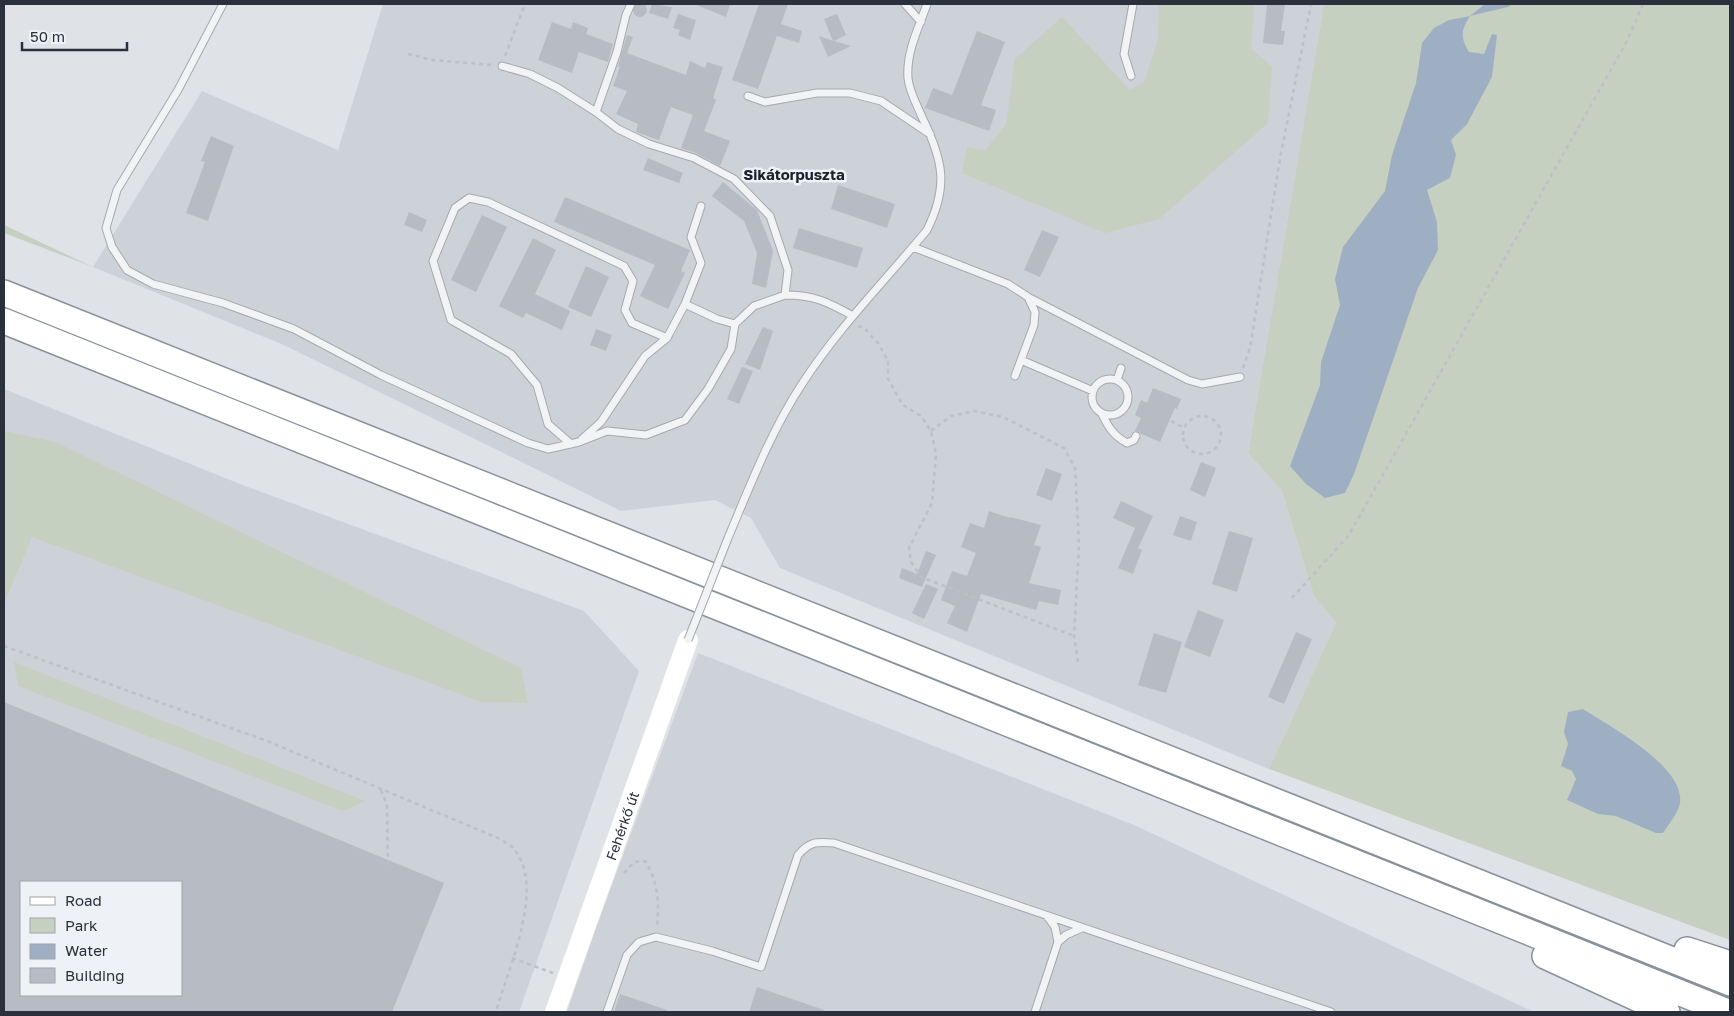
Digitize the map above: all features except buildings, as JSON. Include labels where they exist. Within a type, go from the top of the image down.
[{"type":"highway","points":[[4,292],[1730,984]]},
{"type":"highway","points":[[4,322],[1419,890],[1728,1012]]},
{"type":"highway","points":[[1419,890],[1485,929],[1667,1012]]},
{"type":"highway","points":[[1534,904],[1730,964]]},
{"type":"street","name":"Fehérkő út","points":[[555,1012],[688,640]]},
{"type":"lane","points":[[223,4],[178,90],[117,190],[106,228],[112,247],[127,270],[153,284],[223,303],[294,329],[382,376],[528,443],[548,449],[575,443],[607,431],[646,435],[686,420],[708,389],[730,349],[736,324],[754,306],[786,296],[808,295],[853,316]]},
{"type":"lane","points":[[596,112],[631,4]]},
{"type":"lane","points":[[905,4],[921,22]]},
{"type":"lane","points":[[688,640],[764,452],[791,402],[813,367],[847,323],[927,230],[935,213],[942,190],[941,169],[908,79],[908,58],[927,4]]},
{"type":"lane","points":[[1131,76],[1124,54],[1133,4]]},
{"type":"lane","points":[[502,66],[530,74],[558,88],[596,112],[618,129],[649,144],[694,158],[734,179],[753,196],[770,216],[788,270],[786,296]]},
{"type":"lane","points":[[748,96],[765,102],[817,93],[850,93],[881,101],[930,135]]},
{"type":"lane","points":[[575,443],[548,424],[537,385],[511,354],[451,320],[433,262],[455,208],[469,198],[488,202],[624,266],[633,281],[625,310],[632,324],[667,338]]},
{"type":"lane","points":[[575,443],[601,422],[645,356],[667,338],[685,304],[701,262],[691,238],[701,206]]},
{"type":"lane","points":[[913,247],[1008,284],[1028,297],[1188,380],[1202,384],[1240,377]]},
{"type":"lane","points":[[1015,376],[1034,325],[1035,312],[1028,297]]},
{"type":"lane","points":[[685,304],[717,319],[736,324]]},
{"type":"lane","points":[[1021,360],[1092,390]]},
{"type":"lane","points":[[1117,380],[1122,368]]},
{"type":"lane","points":[[1102,414],[1113,415],[1122,411],[1128,402],[1128,391],[1122,382],[1112,378],[1102,380],[1092,390],[1091,397],[1094,407],[1102,414],[1107,425],[1119,438],[1127,443],[1134,440],[1136,436]]},
{"type":"lane","points":[[607,1012],[627,955],[639,942],[656,937],[712,951],[761,967],[798,855],[806,845],[819,842],[834,843],[1318,1010],[1331,1012]]},
{"type":"lane","points":[[1047,916],[1055,927],[1058,942]]},
{"type":"lane","points":[[1035,1012],[1058,942],[1066,934],[1082,928]]},
{"type":"path","points":[[408,54],[433,60],[502,66],[525,4]]},
{"type":"path","points":[[1240,377],[1250,348],[1280,158],[1311,4]]},
{"type":"path","points":[[1292,598],[1349,535],[1627,41],[1643,4]]},
{"type":"path","points":[[847,323],[864,328],[878,343],[888,361],[888,379],[903,405],[921,416],[931,431],[936,454],[932,503],[910,548],[911,562],[921,577],[1074,636]]},
{"type":"path","points":[[931,431],[951,416],[974,412],[1003,417],[1064,448],[1075,468],[1079,545],[1074,636],[1078,662]]},
{"type":"path","points":[[1205,415],[1219,425],[1220,442],[1215,450],[1207,454],[1198,454],[1190,451],[1184,444],[1182,436],[1184,427],[1189,420],[1196,416],[1205,415]]},
{"type":"path","points":[[1171,421],[1184,427]]},
{"type":"path","points":[[4,646],[266,741],[498,838],[511,846],[521,860],[527,878],[527,896],[522,925],[496,1012]]},
{"type":"path","points":[[380,788],[387,805],[388,869]]},
{"type":"path","points":[[620,882],[624,873],[634,862],[645,861],[655,879],[659,903],[656,937]]},
{"type":"path","points":[[512,958],[548,970],[566,983]]},
{"type":"shaded area","points":[[383,4],[1324,4],[1248,453],[1282,491],[1314,596],[1336,623],[1269,769],[780,568],[751,518],[715,500],[621,511],[284,345],[93,267],[202,91],[338,150]]},
{"type":"shaded area","points":[[4,389],[240,484],[584,611],[639,671],[519,1012],[4,1012]]},
{"type":"shaded area","points":[[698,653],[1134,825],[1534,1012],[567,1012],[596,928]]},
{"type":"green space","points":[[1159,4],[1254,4],[1251,48],[1272,67],[1268,123],[1159,219],[1105,233],[962,173],[967,147],[985,150],[1006,125],[1015,59],[1062,17],[1130,90],[1144,82],[1158,39]]},
{"type":"green space","points":[[1324,4],[1730,4],[1730,940],[1269,769],[1336,623],[1314,596],[1282,491],[1248,453]]},
{"type":"green space","points":[[4,225],[93,267],[4,233]]},
{"type":"green space","points":[[4,431],[55,442],[521,668],[528,703],[482,702],[32,537],[4,604]]},
{"type":"green space","points":[[14,662],[365,801],[343,811],[18,686]]},
{"type":"water","points":[[1485,4],[1513,4],[1508,7],[1470,16]]},
{"type":"water","points":[[1470,16],[1463,30],[1464,42],[1469,52],[1484,54],[1492,34],[1497,35],[1492,77],[1467,124],[1451,140],[1456,155],[1450,178],[1427,190],[1437,222],[1438,250],[1418,288],[1354,474],[1345,493],[1325,498],[1306,484],[1290,466],[1320,385],[1321,362],[1340,305],[1335,279],[1343,247],[1385,191],[1392,155],[1416,83],[1422,43],[1434,28],[1449,20]]},
{"type":"water","points":[[1583,709],[1643,748],[1671,775],[1678,789],[1680,803],[1676,814],[1663,833],[1656,833],[1616,816],[1598,814],[1567,800],[1576,779],[1572,771],[1561,766],[1568,744],[1564,732],[1568,712]]},
{"type":"district","name":"Sikátorpuszta","points":[[794,174]]}]
